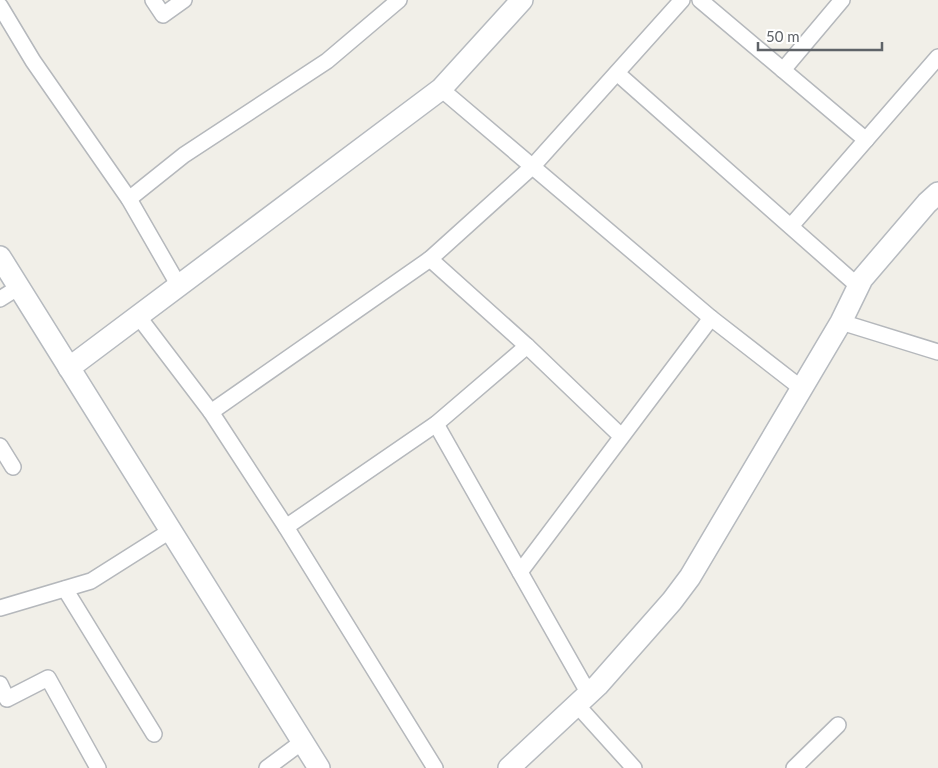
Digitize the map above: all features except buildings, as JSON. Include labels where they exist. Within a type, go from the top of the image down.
[{"type":"street","points":[[153,0],[163,14],[184,0]]},
{"type":"street","points":[[129,199],[184,154],[327,61],[399,0]]},
{"type":"street","points":[[69,368],[441,89],[522,0]]},
{"type":"street","points":[[211,412],[430,259],[532,166],[682,0]]},
{"type":"street","points":[[700,0],[866,140]]},
{"type":"street","points":[[783,70],[842,0]]},
{"type":"street","points":[[0,6],[33,61],[129,199],[179,286]]},
{"type":"street","points":[[791,226],[938,57]]},
{"type":"street","points":[[617,73],[858,286]]},
{"type":"street","points":[[441,89],[711,318],[801,388]]},
{"type":"street","points":[[509,768],[598,685],[672,602],[690,578],[840,322],[862,279],[926,203],[938,194]]},
{"type":"street","points":[[0,257],[319,768]]},
{"type":"street","points":[[430,259],[527,346],[621,436]]},
{"type":"street","points":[[0,299],[19,287]]},
{"type":"street","points":[[138,316],[211,412],[286,527],[435,768]]},
{"type":"street","points":[[520,572],[711,318]]},
{"type":"street","points":[[840,322],[938,352]]},
{"type":"street","points":[[286,527],[436,424],[527,346]]},
{"type":"street","points":[[436,424],[520,572],[583,699],[634,768]]},
{"type":"street","points":[[0,446],[13,467]]},
{"type":"street","points":[[0,608],[91,581],[170,531]]},
{"type":"street","points":[[65,589],[154,734]]},
{"type":"street","points":[[0,684],[7,699],[48,678],[98,768]]},
{"type":"street","points":[[801,766],[838,725]]},
{"type":"street","points":[[267,768],[302,742]]}]
